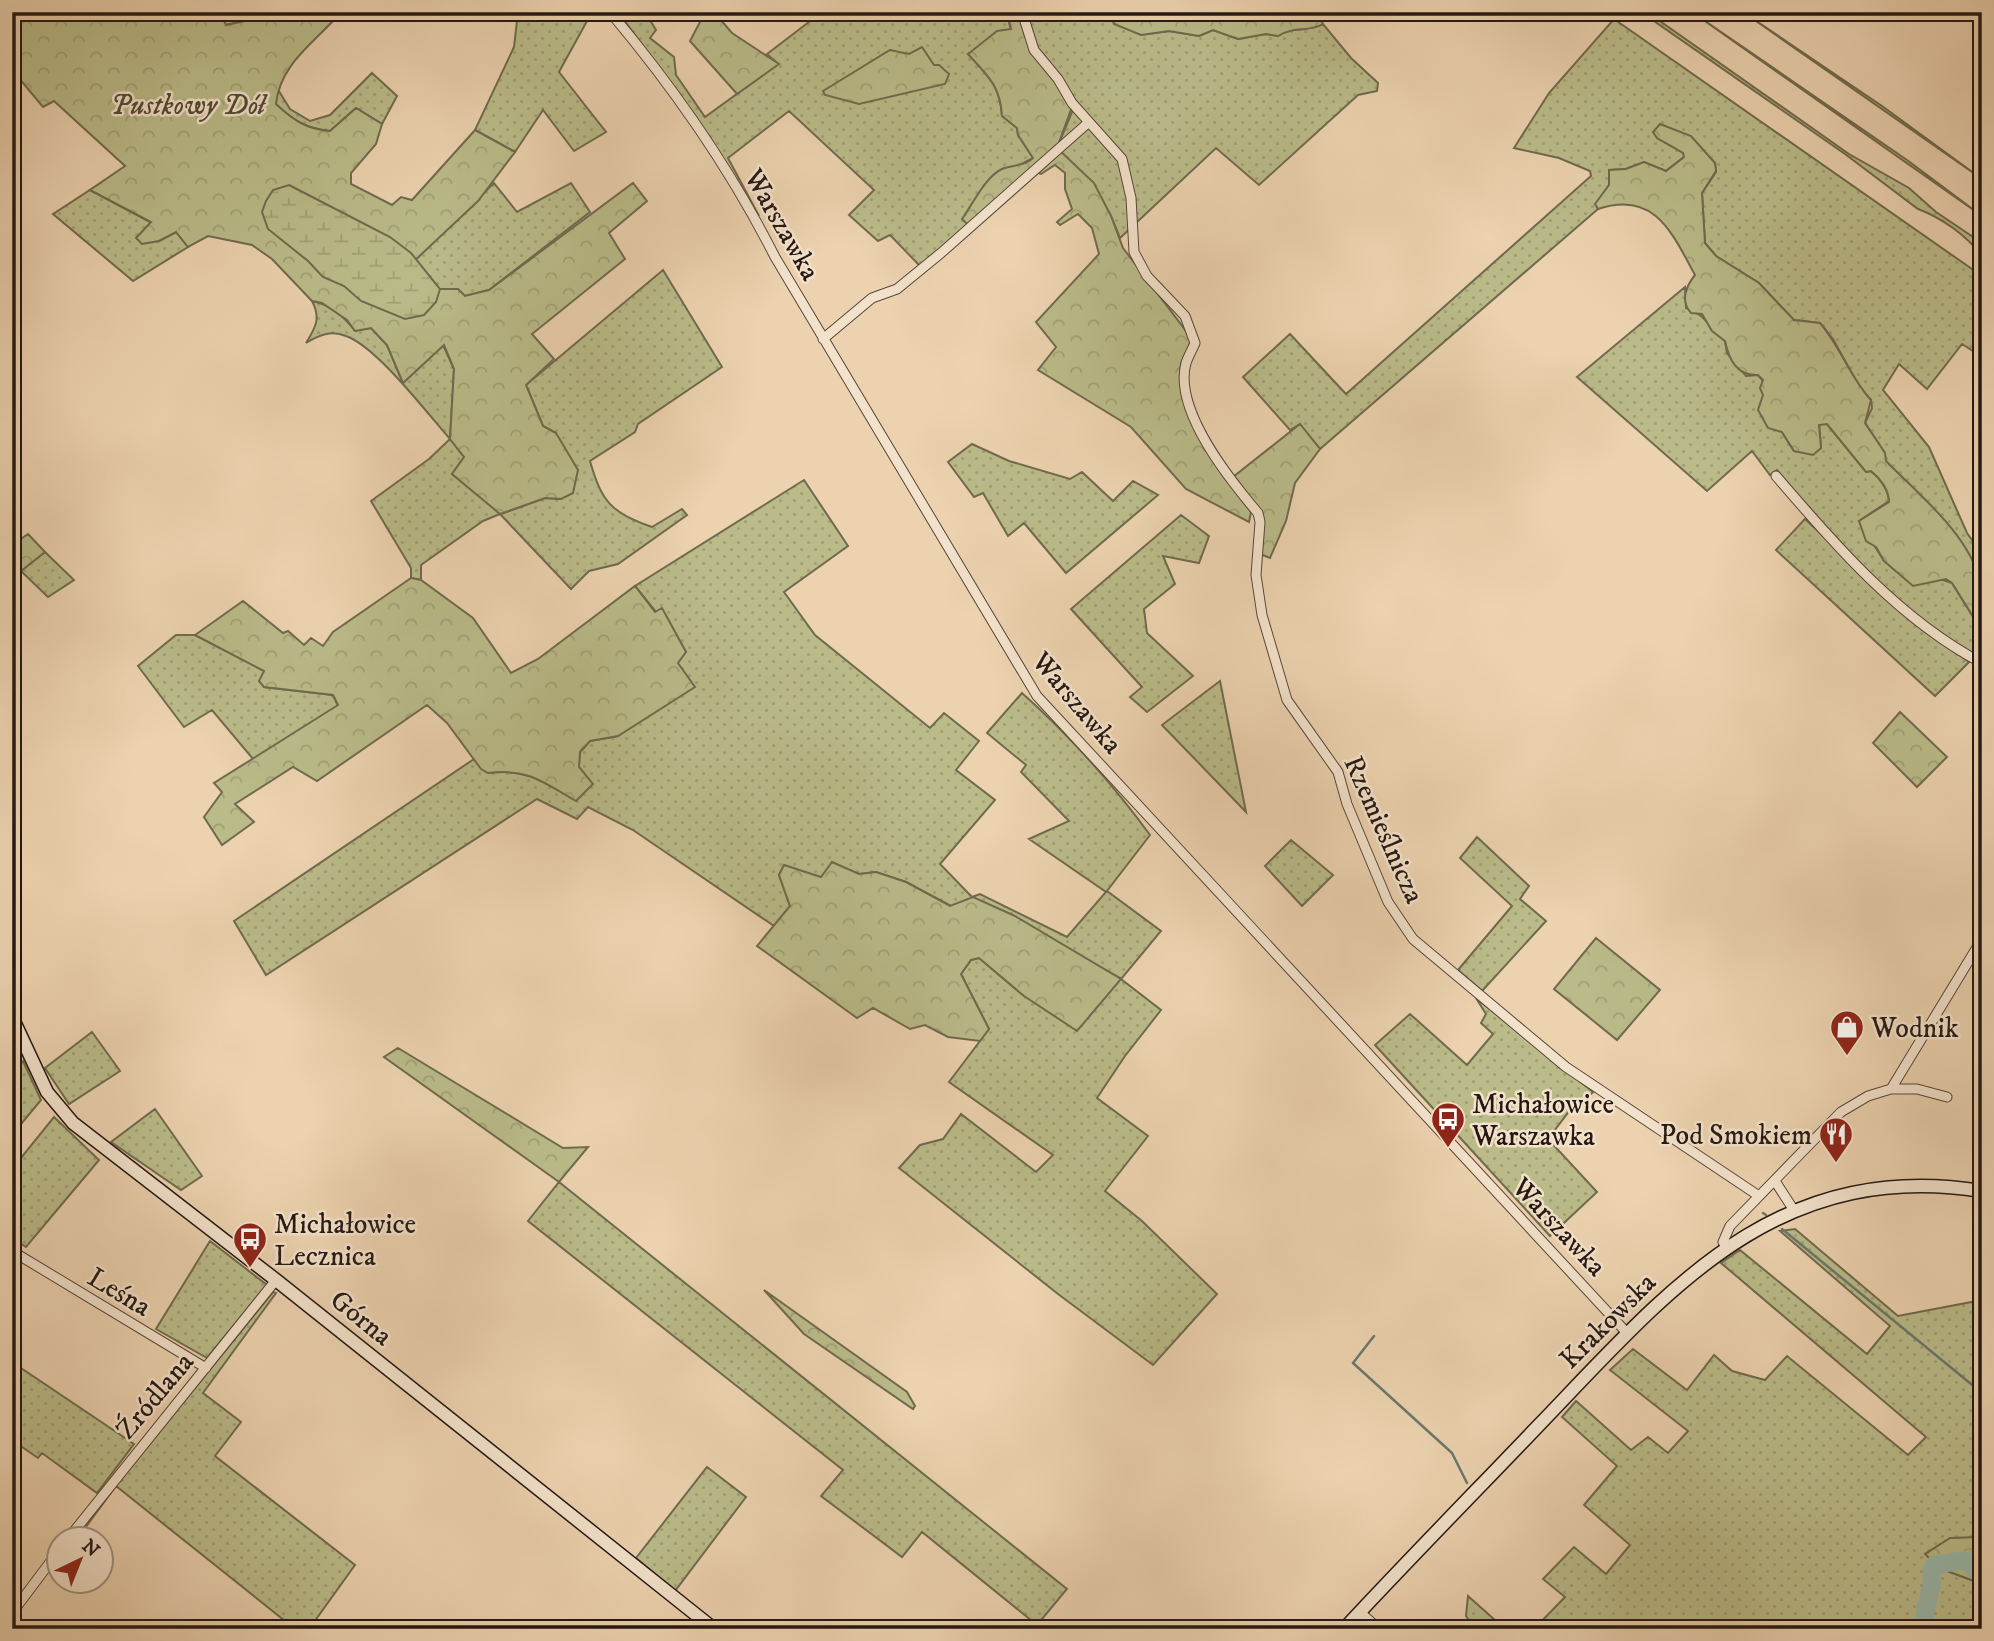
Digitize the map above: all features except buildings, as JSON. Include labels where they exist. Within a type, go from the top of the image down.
[{"type":"street","name":"Warszawka","points":[[610,12],[688,111],[749,205],[823,339],[1037,696],[1627,1332]]},
{"type":"street","name":"Rzemieślnicza","points":[[1021,12],[1034,50],[1089,122],[1122,159],[1131,198],[1133,253],[1147,276],[1185,316],[1195,343],[1185,366],[1188,402],[1195,422],[1218,462],[1258,513],[1260,522],[1256,575],[1262,615],[1287,700],[1338,772],[1347,804],[1388,902],[1413,939],[1534,1042],[1759,1196]]},
{"type":"street","points":[[823,339],[872,298],[897,289],[1089,122]]},
{"type":"street","points":[[1776,476],[1832,541],[1914,616],[1962,653],[1982,663]]},
{"type":"street","points":[[1891,1089],[1982,939]]},
{"type":"street","name":"Górna","points":[[12,1017],[47,1092],[74,1123],[276,1280],[713,1629]]},
{"type":"street","points":[[1726,1247],[1723,1241],[1730,1226],[1841,1112],[1868,1096],[1891,1089],[1917,1089],[1947,1097]]},
{"type":"street","points":[[1775,1181],[1795,1212]]},
{"type":"street","name":"Krakowska","points":[[1345,1629],[1627,1332],[1685,1277],[1726,1247],[1795,1212],[1842,1197],[1885,1190],[1944,1188],[1982,1191]]},
{"type":"street","name":"Leśna","points":[[12,1251],[206,1368]]},
{"type":"street","name":"Źródlana","points":[[78,1526],[276,1280]]},
{"type":"street","points":[[12,1613],[46,1568]]},
{"type":"street","points":[[1360,1612],[1379,1629]]},
{"type":"green space","name":"Pustkowy Dół","points":[[12,12],[190,12],[196,16],[221,15],[226,25],[285,12],[341,12],[292,65],[284,77],[276,104],[300,123],[321,130],[330,131],[356,108],[382,124],[376,144],[351,173],[351,184],[392,205],[401,197],[412,200],[475,130],[515,152],[478,201],[411,264],[427,289],[458,289],[465,296],[489,290],[633,183],[647,201],[609,233],[625,259],[532,334],[554,359],[526,385],[543,426],[556,433],[578,470],[573,493],[561,499],[545,498],[500,514],[452,474],[464,457],[450,439],[454,369],[444,345],[403,383],[387,345],[371,328],[355,331],[347,320],[322,303],[312,301],[272,259],[252,245],[208,236],[188,247],[176,232],[159,241],[142,244],[136,238],[151,222],[90,190],[125,166],[54,101],[43,107],[12,70]]},
{"type":"green space","points":[[200,12],[285,12],[226,25],[196,16]]},
{"type":"green space","points":[[518,12],[592,12],[559,72],[606,132],[574,151],[543,110],[515,152],[475,130],[514,47]]},
{"type":"green space","points":[[618,12],[645,12],[656,30],[650,38],[674,57],[676,75],[705,117],[778,64],[767,54],[822,12],[1014,12],[1008,18],[1011,30],[968,54],[992,82],[999,96],[1002,116],[1017,128],[1018,135],[1033,158],[1014,168],[1002,169],[968,225],[921,267],[890,235],[878,241],[849,215],[874,190],[789,111],[728,158],[759,216],[698,120]],"holes":[[[890,50],[934,66],[824,91]]]},
{"type":"green space","points":[[714,12],[732,33],[779,64],[737,94],[690,41],[700,22],[695,14]]},
{"type":"green space","points":[[1018,12],[1114,12],[1111,17],[1141,35],[1169,31],[1199,36],[1213,30],[1238,39],[1266,34],[1278,36],[1323,24],[1351,58],[1378,83],[1377,91],[1358,95],[1259,185],[1216,148],[1120,238],[1111,216],[1057,148],[1072,112],[1034,50],[1026,24]]},
{"type":"green space","points":[[1018,12],[1026,24],[1034,50],[1073,104],[1057,148],[1094,183],[1123,248],[1192,339],[1181,364],[1180,383],[1184,402],[1214,462],[1251,512],[1249,522],[1186,489],[1131,427],[1038,370],[1056,347],[1036,322],[1099,254],[1092,228],[1078,214],[1060,225],[1057,222],[1072,209],[1065,189],[1065,173],[1055,165],[1041,174],[1033,171],[968,225],[962,219],[985,184],[996,173],[1033,158],[1018,135],[1017,128],[1002,116],[999,96],[992,82],[968,54],[997,31],[1011,29],[1008,18]]},
{"type":"green space","points":[[1114,12],[1316,12],[1323,24],[1278,36],[1266,34],[1238,39],[1213,30],[1199,36],[1169,31],[1141,35],[1114,24],[1111,17]]},
{"type":"green space","points":[[1641,12],[1647,12],[1849,154],[1909,188],[1936,212],[1982,243],[1982,256],[1953,228],[1918,209],[1845,154]]},
{"type":"green space","points":[[1692,12],[1907,160],[1982,216]]},
{"type":"green space","points":[[1743,12],[1882,106],[1982,179]]},
{"type":"green space","points":[[1614,19],[1982,276],[1982,357],[1962,344],[1927,389],[1899,364],[1883,390],[1929,447],[1967,533],[1982,554],[1982,585],[1964,548],[1953,533],[1885,461],[1885,453],[1865,423],[1872,408],[1871,400],[1860,388],[1833,339],[1820,323],[1794,320],[1759,283],[1716,256],[1705,243],[1702,193],[1716,172],[1715,163],[1657,138],[1684,153],[1684,157],[1666,171],[1644,162],[1626,169],[1610,170],[1609,185],[1596,204],[1598,209],[1320,449],[1300,424],[1290,430],[1243,377],[1290,334],[1346,394],[1591,176],[1590,171],[1559,158],[1514,148],[1549,93]]},
{"type":"green space","points":[[922,47],[934,65],[939,65],[949,74],[945,84],[859,104],[825,95],[823,91],[890,50],[909,54]]},
{"type":"green space","points":[[372,73],[397,96],[382,124],[356,108],[330,131],[321,130],[300,123],[276,105],[277,88],[290,109],[310,121],[330,115]]},
{"type":"green space","points":[[1660,124],[1691,136],[1715,163],[1716,171],[1702,193],[1705,243],[1716,256],[1759,283],[1794,320],[1820,323],[1871,400],[1865,423],[1885,453],[1886,461],[1941,516],[1965,548],[1981,583],[1982,631],[1952,583],[1946,579],[1913,586],[1884,561],[1876,547],[1866,541],[1859,521],[1889,502],[1887,493],[1878,477],[1871,471],[1866,472],[1827,424],[1819,425],[1821,448],[1813,455],[1794,451],[1782,432],[1768,428],[1758,410],[1763,395],[1760,388],[1763,380],[1758,375],[1739,370],[1725,341],[1712,331],[1702,314],[1691,313],[1685,299],[1695,275],[1678,244],[1659,219],[1648,210],[1634,205],[1598,209],[1595,204],[1609,185],[1609,170],[1626,169],[1644,162],[1666,171],[1684,157],[1683,153],[1657,138],[1653,132]]},
{"type":"green space","points":[[494,183],[517,212],[571,183],[590,212],[489,290],[465,296],[457,289],[427,289],[411,264]]},
{"type":"green space","points":[[289,185],[390,237],[411,253],[440,289],[436,302],[424,315],[405,319],[361,301],[344,286],[323,277],[308,261],[268,229],[262,212],[266,201],[273,190]]},
{"type":"green space","points":[[90,190],[152,223],[159,241],[176,232],[188,247],[133,281],[53,214]]},
{"type":"green space","points":[[663,270],[722,367],[638,424],[635,432],[590,461],[604,496],[618,511],[652,527],[682,509],[687,515],[618,564],[589,571],[571,589],[500,514],[483,521],[421,565],[421,580],[411,578],[411,568],[371,501],[429,459],[450,439],[464,457],[452,474],[501,514],[545,498],[561,499],[556,433],[543,426],[526,385]]},
{"type":"green space","points":[[1685,287],[1686,308],[1704,318],[1725,341],[1727,353],[1746,376],[1758,375],[1763,381],[1782,432],[1794,451],[1821,448],[1819,424],[1827,424],[1866,472],[1871,471],[1880,480],[1889,501],[1859,521],[1884,561],[1952,583],[1982,631],[1982,660],[1925,622],[1898,599],[1847,549],[1777,470],[1770,475],[1752,451],[1707,491],[1577,377]]},
{"type":"green space","points":[[312,301],[336,312],[355,331],[371,328],[387,345],[403,383],[443,345],[454,369],[450,439],[401,382],[358,343],[341,334],[330,333],[306,343],[316,322]]},
{"type":"green space","points":[[1300,424],[1320,449],[1295,483],[1286,521],[1270,558],[1260,554],[1263,522],[1233,477]]},
{"type":"green space","points":[[972,444],[1009,461],[1070,479],[1082,472],[1113,501],[1133,481],[1158,495],[1066,573],[1024,523],[1008,536],[983,493],[974,497],[948,462]]},
{"type":"green space","points":[[804,480],[848,546],[784,592],[815,635],[930,728],[944,713],[979,741],[956,770],[995,800],[940,864],[972,897],[980,894],[1067,937],[1106,892],[1029,839],[1069,821],[1021,772],[1026,765],[987,733],[1022,693],[1090,761],[1150,835],[1107,891],[1161,931],[1121,979],[1161,1010],[1097,1098],[1148,1136],[1105,1191],[1142,1221],[1217,1294],[1153,1365],[1058,1294],[899,1168],[920,1145],[943,1139],[961,1114],[1036,1172],[1053,1155],[949,1082],[989,1029],[961,974],[971,960],[979,958],[1024,996],[1120,978],[1062,946],[951,906],[906,882],[876,872],[859,874],[832,863],[821,878],[784,865],[779,875],[790,906],[774,926],[633,830],[588,807],[577,819],[537,799],[266,975],[234,921],[474,759],[488,773],[514,773],[534,778],[576,800],[580,752],[590,741],[618,736],[686,652],[662,609],[656,612],[635,586]]},
{"type":"green space","points":[[1181,515],[1209,536],[1199,563],[1163,556],[1175,584],[1144,609],[1147,633],[1193,676],[1147,712],[1130,697],[1142,687],[1071,609]]},
{"type":"green space","points":[[1805,519],[1915,622],[1969,662],[1935,696],[1776,550]]},
{"type":"green space","points":[[28,534],[45,552],[21,571],[12,562],[12,545]]},
{"type":"green space","points":[[45,552],[74,580],[48,597],[21,571]]},
{"type":"green space","points":[[411,578],[421,580],[473,618],[511,673],[538,659],[635,586],[655,612],[662,608],[686,652],[678,663],[695,687],[618,736],[590,741],[580,752],[579,767],[593,784],[576,801],[534,778],[514,773],[488,773],[481,769],[447,723],[427,705],[317,781],[293,767],[235,804],[254,822],[222,845],[204,817],[222,792],[214,783],[338,705],[333,695],[264,687],[259,681],[264,671],[195,635],[243,601],[283,633],[288,631],[304,645],[311,638],[323,646],[333,632]]},
{"type":"green space","points":[[176,635],[195,635],[265,671],[264,687],[333,695],[338,706],[253,759],[212,710],[184,727],[138,666]]},
{"type":"green space","points":[[1220,681],[1246,812],[1162,725]]},
{"type":"green space","points":[[1900,712],[1947,757],[1917,787],[1873,743]]},
{"type":"green space","points":[[1477,837],[1529,886],[1520,899],[1546,921],[1482,991],[1458,970],[1512,906],[1460,858]]},
{"type":"green space","points":[[1291,840],[1333,875],[1302,906],[1265,866]]},
{"type":"green space","points":[[832,862],[859,874],[876,872],[906,882],[950,906],[973,897],[1015,916],[1121,979],[1077,1031],[1024,996],[979,958],[971,960],[961,974],[989,1029],[980,1041],[948,1037],[925,1025],[910,1029],[873,1008],[857,1018],[757,946],[790,906],[779,875],[784,865],[821,877]]},
{"type":"green space","points":[[1596,938],[1660,990],[1617,1040],[1554,989]]},
{"type":"green space","points":[[1476,998],[1593,1092],[1578,1108],[1574,1105],[1548,1139],[1597,1192],[1550,1236],[1375,1045],[1410,1014],[1467,1065],[1493,1034],[1481,1023],[1486,1014]]},
{"type":"green space","points":[[92,1032],[120,1071],[69,1104],[45,1068]]},
{"type":"green space","points":[[398,1048],[563,1148],[588,1147],[559,1182],[384,1057]]},
{"type":"green space","points":[[23,1061],[41,1100],[12,1135],[12,1075]]},
{"type":"green space","points":[[155,1109],[202,1176],[181,1190],[111,1142]]},
{"type":"green space","points":[[54,1117],[99,1160],[26,1247],[12,1238],[12,1169]]},
{"type":"green space","points":[[559,1182],[1067,1589],[1037,1625],[922,1532],[902,1557],[821,1496],[843,1470],[528,1221]]},
{"type":"green space","points":[[1795,1229],[1898,1316],[1982,1300],[1982,1330],[1975,1339],[1982,1344],[1982,1373],[1976,1380],[1982,1385],[1982,1539],[1950,1538],[1939,1568],[1982,1584],[1982,1629],[1534,1629],[1565,1597],[1543,1579],[1574,1547],[1606,1574],[1630,1545],[1584,1505],[1617,1466],[1562,1417],[1576,1401],[1631,1450],[1648,1437],[1668,1453],[1688,1431],[1610,1370],[1633,1349],[1687,1390],[1714,1355],[1732,1371],[1765,1380],[1787,1356],[1908,1455],[1926,1437],[1721,1263],[1740,1250],[1867,1354],[1890,1326],[1780,1231]]},
{"type":"green space","points":[[210,1241],[267,1285],[207,1358],[156,1329]]},
{"type":"green space","points":[[764,1290],[907,1392],[915,1406],[913,1409],[804,1334]]},
{"type":"green space","points":[[273,1292],[276,1293],[203,1393],[241,1422],[215,1456],[355,1565],[309,1629],[295,1629],[116,1486],[87,1526],[82,1526]]},
{"type":"green space","points":[[12,1362],[134,1444],[97,1493],[42,1453],[38,1458],[12,1440]]},
{"type":"green space","points":[[707,1467],[746,1497],[675,1591],[636,1558]]},
{"type":"green space","points":[[1980,1537],[1982,1584],[1939,1568],[1925,1554],[1950,1538]]},
{"type":"green space","points":[[1468,1596],[1505,1629],[1475,1629],[1466,1616]]},
{"type":"waterway","points":[[1782,1229],[1982,1393]]},
{"type":"waterway","points":[[1374,1336],[1353,1363],[1452,1453],[1467,1483]]},
{"type":"waterway","points":[[1925,1629],[1925,1613],[1934,1565],[1965,1560],[1982,1577]]},
{"type":"waterway","points":[[1471,1620],[1475,1629]]},
{"type":"place","name":"Wodnik","points":[[1847,1057]]},
{"type":"place","name":"Michałowice Warszawka","points":[[1448,1149]]},
{"type":"place","name":"Pod Smokiem","points":[[1836,1164]]},
{"type":"place","name":"Michałowice Lecznica","points":[[250,1269]]}]
